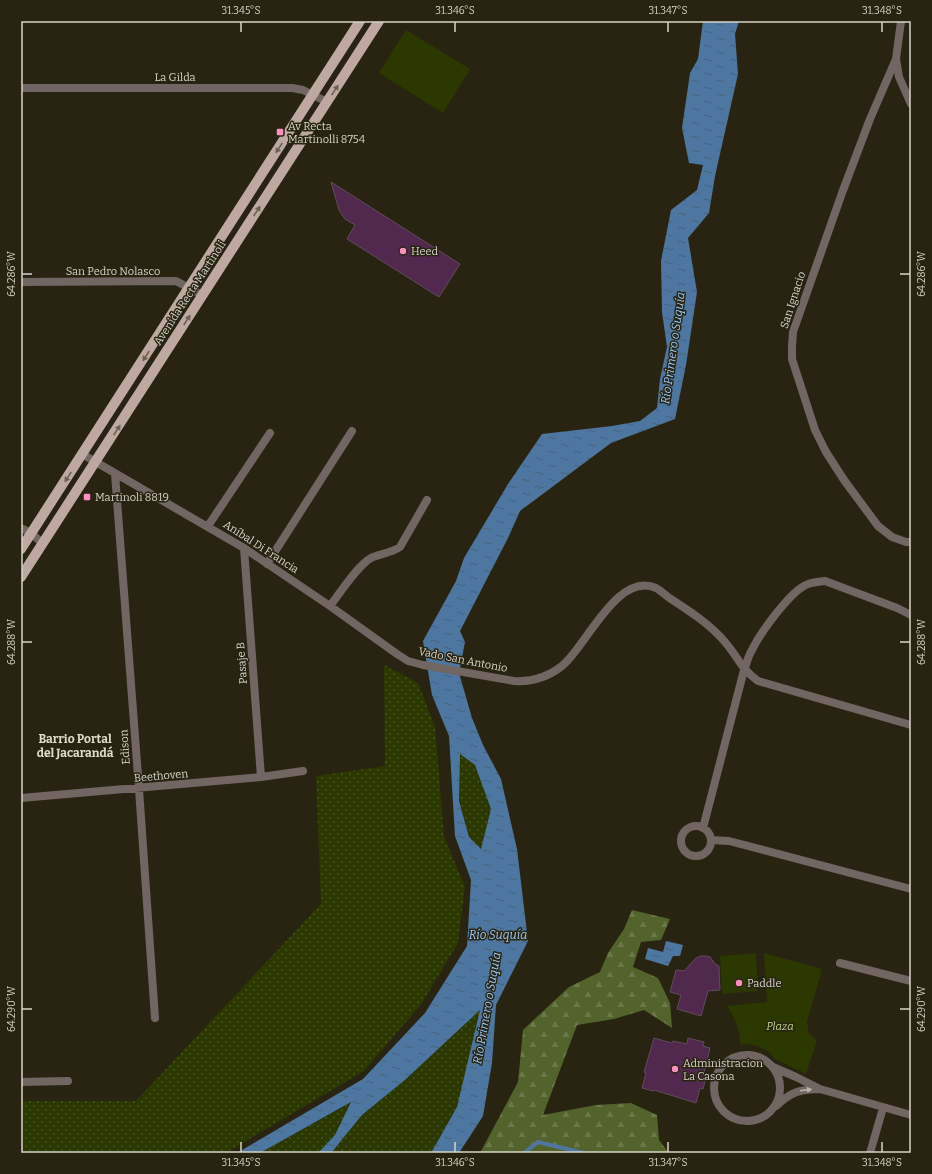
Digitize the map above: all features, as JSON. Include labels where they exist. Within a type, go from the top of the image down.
[{"type":"main road","name":"Avenida Recta Martinoli","points":[[21,549],[190,288],[360,21]]},
{"type":"main road","name":"Avenida Recta Martinoli","points":[[21,577],[379,21]]},
{"type":"street","points":[[901,21],[896,59],[899,77],[911,101]]},
{"type":"street","name":"San Ignacio","points":[[896,59],[870,119],[842,193],[793,332],[792,359],[815,430],[826,452],[844,480],[878,526],[892,537],[906,542],[911,542]]},
{"type":"street","name":"La Gilda","points":[[21,88],[292,88],[303,90],[327,102]]},
{"type":"street","name":"San Pedro Nolasco","points":[[21,282],[176,281],[202,295]]},
{"type":"street","points":[[267,564],[352,431]]},
{"type":"street","points":[[208,526],[270,433]]},
{"type":"street","name":"Aníbal Di Francia","points":[[82,454],[244,548],[408,661]]},
{"type":"street","name":"Edison","points":[[115,474],[155,1018]]},
{"type":"street","points":[[330,606],[364,564],[371,558],[396,550],[400,547],[427,500]]},
{"type":"street","points":[[21,528],[31,533],[42,543]]},
{"type":"street","name":"Pasaje B","points":[[244,548],[261,777]]},
{"type":"street","points":[[703,828],[744,670],[751,651],[759,637],[796,590],[814,582],[825,581],[897,608],[911,615]]},
{"type":"street","name":"Vado San Antonio","points":[[408,661],[417,664],[514,681],[526,682],[540,678],[562,666],[571,657],[620,595],[631,588],[645,586],[656,588],[687,608],[726,642],[744,670]]},
{"type":"street","points":[[744,670],[758,681],[911,725]]},
{"type":"street","name":"Beethoven","points":[[21,798],[139,789],[261,777],[303,771]]},
{"type":"street","points":[[693,826],[703,828],[707,831],[711,840],[709,849],[701,856],[691,856],[683,850],[680,841],[684,831],[693,826]]},
{"type":"street","points":[[711,840],[729,841],[911,889]]},
{"type":"street","points":[[840,963],[911,981]]},
{"type":"street","points":[[820,1089],[804,1089],[794,1092],[764,1116],[754,1120],[744,1121],[733,1118],[718,1103],[715,1092],[715,1082],[725,1063],[734,1057],[745,1055],[756,1056],[765,1060],[773,1067],[820,1089],[911,1115]]},
{"type":"street","points":[[773,1067],[779,1077],[780,1088],[778,1099],[773,1109]]},
{"type":"street","points":[[21,1082],[68,1081]]},
{"type":"street","points":[[870,1153],[883,1108]]},
{"type":"green space","points":[[406,30],[470,69],[443,113],[379,73]]},
{"type":"green space","points":[[384,665],[418,683],[435,727],[444,836],[465,887],[458,943],[422,1003],[364,1071],[226,1153],[21,1153],[21,1101],[136,1101],[321,904],[316,776],[385,766]]},
{"type":"green space","points":[[459,753],[475,765],[491,809],[481,850],[469,837],[459,801]]},
{"type":"green space","points":[[632,910],[670,919],[661,940],[641,942],[633,967],[658,978],[670,1003],[672,1028],[644,1010],[614,1019],[577,1025],[543,1115],[596,1105],[631,1103],[657,1115],[659,1140],[669,1153],[480,1153],[518,1082],[523,1030],[569,987],[600,972],[608,953],[624,929]]},
{"type":"green space","points":[[756,953],[758,991],[722,994],[720,956]]},
{"type":"green space","name":"Plaza","points":[[764,953],[822,969],[807,1022],[809,1033],[817,1041],[806,1074],[775,1059],[768,1051],[758,1046],[747,1044],[740,1045],[736,1025],[727,1006],[767,1002]]},
{"type":"green space","points":[[481,1009],[457,1107],[431,1153],[331,1153],[362,1115],[406,1079]]},
{"type":"green space","points":[[352,1102],[335,1135],[318,1153],[260,1153]]},
{"type":"water","name":"Río Suquía","points":[[703,21],[739,21],[735,34],[738,74],[715,176],[709,213],[688,238],[697,292],[686,365],[675,419],[611,443],[520,511],[508,538],[460,631],[465,642],[459,673],[472,718],[483,745],[501,779],[517,849],[528,941],[496,1005],[492,1063],[483,1116],[459,1153],[431,1153],[457,1107],[480,1010],[406,1079],[362,1115],[331,1153],[318,1153],[335,1135],[351,1102],[260,1153],[237,1153],[363,1079],[425,1013],[467,946],[471,880],[455,836],[449,736],[432,695],[423,641],[456,581],[464,558],[508,484],[542,434],[612,426],[640,421],[657,408],[660,379],[667,347],[662,312],[661,261],[671,210],[697,190],[703,165],[689,163],[682,128],[690,73],[698,59]],"holes":[[[460,754],[475,765],[491,809],[481,849],[469,837],[459,801]]]},
{"type":"water","points":[[666,941],[683,945],[680,956],[673,956],[668,966],[645,959],[648,948],[663,952]]},
{"type":"building","name":"Heed","points":[[331,182],[460,264],[439,297],[347,239],[355,225],[345,219],[339,210]]},
{"type":"building","points":[[701,956],[710,957],[715,964],[719,966],[720,990],[708,991],[701,1016],[677,1009],[681,995],[670,992],[676,970],[684,971],[696,958]]},
{"type":"building","name":"Administracion La Casona","points":[[654,1038],[672,1043],[673,1041],[687,1044],[688,1038],[704,1042],[703,1046],[710,1048],[704,1073],[707,1074],[703,1089],[700,1088],[696,1103],[654,1090],[642,1088],[646,1073],[644,1072]]},
{"type":"waterway","points":[[524,1153],[538,1142],[584,1153]]},
{"type":"place","name":"Av Recta Martinolli 8754","points":[[280,132]]},
{"type":"place","name":"Heed","points":[[403,251]]},
{"type":"place","name":"Martinoli 8819","points":[[87,497]]},
{"type":"place","name":"Paddle","points":[[739,983]]},
{"type":"place","name":"Administracion La Casona","points":[[675,1069]]},
{"type":"district","name":"Barrio Portal del Jacarandá","points":[[75,746]]},
{"type":"water label","name":"Río Primero o Suquía","points":[[673,348]]},
{"type":"water label","name":"Río Primero o Suquía","points":[[487,1008]]}]
